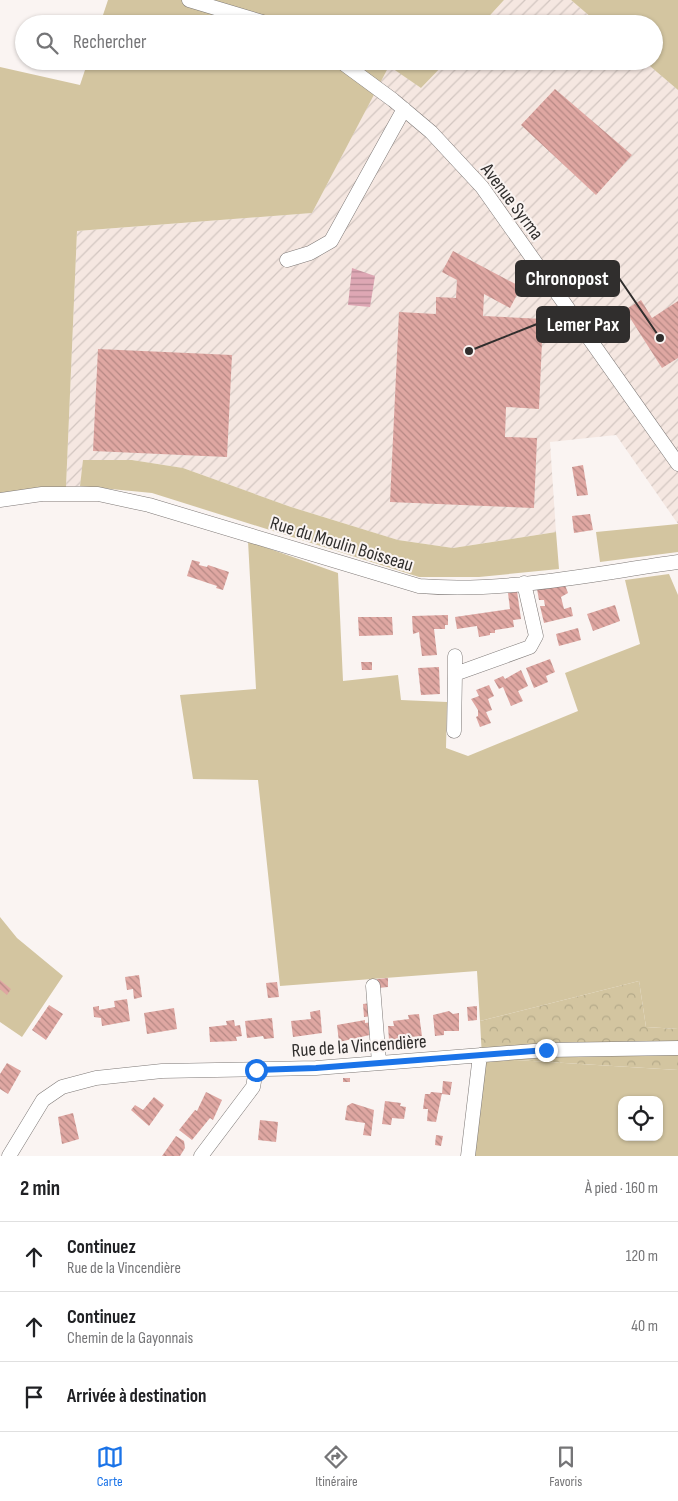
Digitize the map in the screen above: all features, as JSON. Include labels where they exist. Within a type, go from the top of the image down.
[{"type":"street","points":[[189,0],[239,15]]},
{"type":"street","name":"Avenue Syrma","points":[[352,70],[431,132],[482,188],[678,464]]},
{"type":"street","points":[[287,260],[310,253],[330,241],[404,109]]},
{"type":"street","name":"Rue du Moulin Boisseau","points":[[0,500],[42,494],[98,494],[149,504],[419,586],[458,589],[524,583],[678,562]]},
{"type":"street","points":[[455,674],[530,647],[536,636],[524,583]]},
{"type":"street","points":[[454,656],[454,731]]},
{"type":"street","points":[[373,986],[378,1063]]},
{"type":"street","name":"Rue de la Vincendière","points":[[9,1156],[43,1100],[62,1086],[96,1078],[162,1071],[256,1070],[546,1050],[678,1048]]},
{"type":"street","points":[[468,1156],[480,1055]]},
{"type":"street","points":[[201,1156],[253,1087],[256,1070]]},
{"type":"shaded area","points":[[504,0],[571,0],[588,15],[490,15]]},
{"type":"shaded area","points":[[386,70],[396,70],[421,88],[438,70],[655,70],[678,90],[678,524],[616,435],[550,442],[556,532],[453,548],[398,540],[291,507],[183,468],[132,460],[84,460],[80,486],[66,487],[77,231],[312,213]]},
{"type":"shaded area","points":[[352,268],[375,276],[370,307],[348,305]]},
{"type":"green space","points":[[108,0],[504,0],[490,15],[103,15]]},
{"type":"green space","points":[[571,0],[678,0],[678,90],[655,70],[663,70],[663,15],[588,15]]},
{"type":"green space","points":[[0,67],[80,85],[85,70],[387,70],[312,213],[77,231],[66,487],[0,493]]},
{"type":"green space","points":[[395,70],[438,70],[421,88]]},
{"type":"green space","points":[[83,460],[132,460],[183,468],[291,507],[398,540],[453,548],[556,532],[559,569],[479,577],[419,577],[152,493],[80,486]]},
{"type":"green space","points":[[678,524],[678,552],[600,562],[596,532]]},
{"type":"green space","points":[[248,541],[338,573],[343,681],[398,675],[401,700],[447,702],[446,748],[468,756],[578,711],[565,673],[640,644],[625,580],[669,574],[678,595],[678,1029],[646,1027],[639,981],[480,1021],[477,971],[280,986],[258,780],[193,779],[180,695],[256,689]]},
{"type":"green space","points":[[0,917],[17,938],[63,976],[22,1037],[0,1022]]},
{"type":"green space","points":[[639,981],[646,1027],[678,1029],[678,1070],[482,1058],[480,1021]]},
{"type":"green space","points":[[482,1058],[678,1070],[678,1156],[474,1156]]},
{"type":"building","points":[[555,89],[632,155],[596,195],[521,125]]},
{"type":"building","points":[[453,251],[521,287],[510,308],[484,294],[483,316],[543,319],[539,409],[506,407],[505,437],[537,438],[534,508],[390,502],[399,312],[436,314],[436,297],[456,298],[457,280],[442,272]]},
{"type":"building","points":[[641,300],[652,318],[678,301],[678,358],[662,368],[625,310]]},
{"type":"building","points":[[98,349],[232,355],[227,457],[93,451]]},
{"type":"building","points":[[583,465],[588,495],[577,496],[572,467]]},
{"type":"building","points":[[590,514],[593,530],[574,533],[572,516]]},
{"type":"building","points":[[192,560],[200,562],[199,565],[207,567],[208,565],[229,572],[223,590],[216,588],[217,586],[187,576]]},
{"type":"building","points":[[565,585],[568,593],[561,597],[564,609],[571,607],[573,616],[544,623],[540,606],[545,606],[544,600],[539,600],[537,589]]},
{"type":"building","points":[[517,591],[521,619],[513,620],[514,627],[495,630],[495,633],[479,637],[477,626],[457,629],[455,617],[510,609],[508,593]]},
{"type":"building","points":[[615,605],[620,621],[593,631],[587,614]]},
{"type":"building","points":[[448,615],[448,625],[445,625],[445,629],[434,629],[437,655],[422,656],[419,632],[413,634],[412,616]]},
{"type":"building","points":[[358,617],[392,617],[393,635],[359,636]]},
{"type":"building","points":[[578,628],[581,640],[559,646],[556,634]]},
{"type":"building","points":[[550,659],[555,672],[546,676],[548,682],[534,688],[526,668]]},
{"type":"building","points":[[361,662],[372,662],[372,670],[362,670]]},
{"type":"building","points":[[439,667],[440,694],[421,695],[418,668]]},
{"type":"building","points":[[521,670],[528,686],[518,691],[523,701],[511,706],[503,687],[499,689],[494,680],[503,676],[505,679]]},
{"type":"building","points":[[489,685],[494,696],[488,699],[492,710],[486,712],[491,723],[480,727],[476,717],[478,716],[478,710],[471,699],[479,696],[476,690]]},
{"type":"building","points":[[139,975],[142,997],[134,999],[133,989],[127,990],[125,977]]},
{"type":"building","points":[[388,978],[388,987],[378,988],[377,979]]},
{"type":"building","points":[[0,980],[11,989],[7,995],[0,989]]},
{"type":"building","points":[[277,982],[279,997],[268,998],[266,983]]},
{"type":"building","points":[[127,999],[130,1021],[102,1026],[101,1018],[94,1017],[93,1007],[99,1006],[99,1010],[115,1007],[114,1001]]},
{"type":"building","points":[[371,1003],[372,1016],[364,1017],[363,1004]]},
{"type":"building","points":[[49,1005],[63,1014],[46,1040],[32,1030]]},
{"type":"building","points":[[477,1006],[477,1020],[468,1021],[467,1007]]},
{"type":"building","points":[[174,1008],[177,1029],[147,1034],[144,1013]]},
{"type":"building","points":[[320,1010],[322,1033],[293,1037],[291,1021],[311,1019],[310,1012]]},
{"type":"building","points":[[449,1011],[453,1014],[459,1013],[459,1031],[444,1031],[444,1035],[435,1036],[433,1015]]},
{"type":"building","points":[[419,1014],[422,1036],[410,1037],[410,1035],[405,1035],[404,1038],[389,1040],[388,1026],[394,1026],[393,1021],[409,1019],[408,1015]]},
{"type":"building","points":[[272,1018],[274,1038],[264,1039],[263,1036],[247,1038],[245,1021]]},
{"type":"building","points":[[234,1020],[235,1026],[240,1025],[242,1036],[236,1037],[237,1041],[210,1042],[209,1027],[227,1025],[226,1021]]},
{"type":"building","points":[[365,1020],[365,1023],[373,1022],[374,1034],[339,1042],[337,1025]]},
{"type":"building","points":[[7,1063],[21,1071],[8,1094],[0,1089],[0,1074]]},
{"type":"building","points":[[343,1078],[350,1078],[350,1082],[343,1082]]},
{"type":"building","points":[[443,1081],[452,1082],[450,1095],[442,1094]]},
{"type":"building","points":[[206,1092],[222,1100],[213,1120],[210,1118],[192,1140],[179,1130],[195,1110],[197,1111]]},
{"type":"building","points":[[431,1092],[442,1093],[436,1122],[427,1121],[428,1109],[423,1109],[425,1094],[430,1094]]},
{"type":"building","points":[[154,1097],[164,1105],[149,1126],[131,1110],[135,1105],[143,1110]]},
{"type":"building","points":[[385,1101],[401,1103],[400,1106],[406,1107],[404,1119],[392,1118],[391,1125],[382,1124]]},
{"type":"building","points":[[352,1103],[374,1110],[371,1136],[363,1135],[365,1123],[345,1120],[347,1106]]},
{"type":"building","points":[[73,1113],[79,1139],[62,1144],[58,1117]]},
{"type":"building","points":[[260,1120],[278,1122],[276,1142],[258,1140]]},
{"type":"building","points":[[436,1135],[443,1136],[441,1146],[435,1145]]},
{"type":"building","points":[[176,1136],[184,1141],[185,1148],[180,1156],[162,1156]]},
{"type":"place","name":"Chronopost","points":[[660,338]]},
{"type":"place","name":"Lemer Pax","points":[[469,351]]},
{"type":"route","points":[[256,1070],[316,1068],[546,1050]]}]
